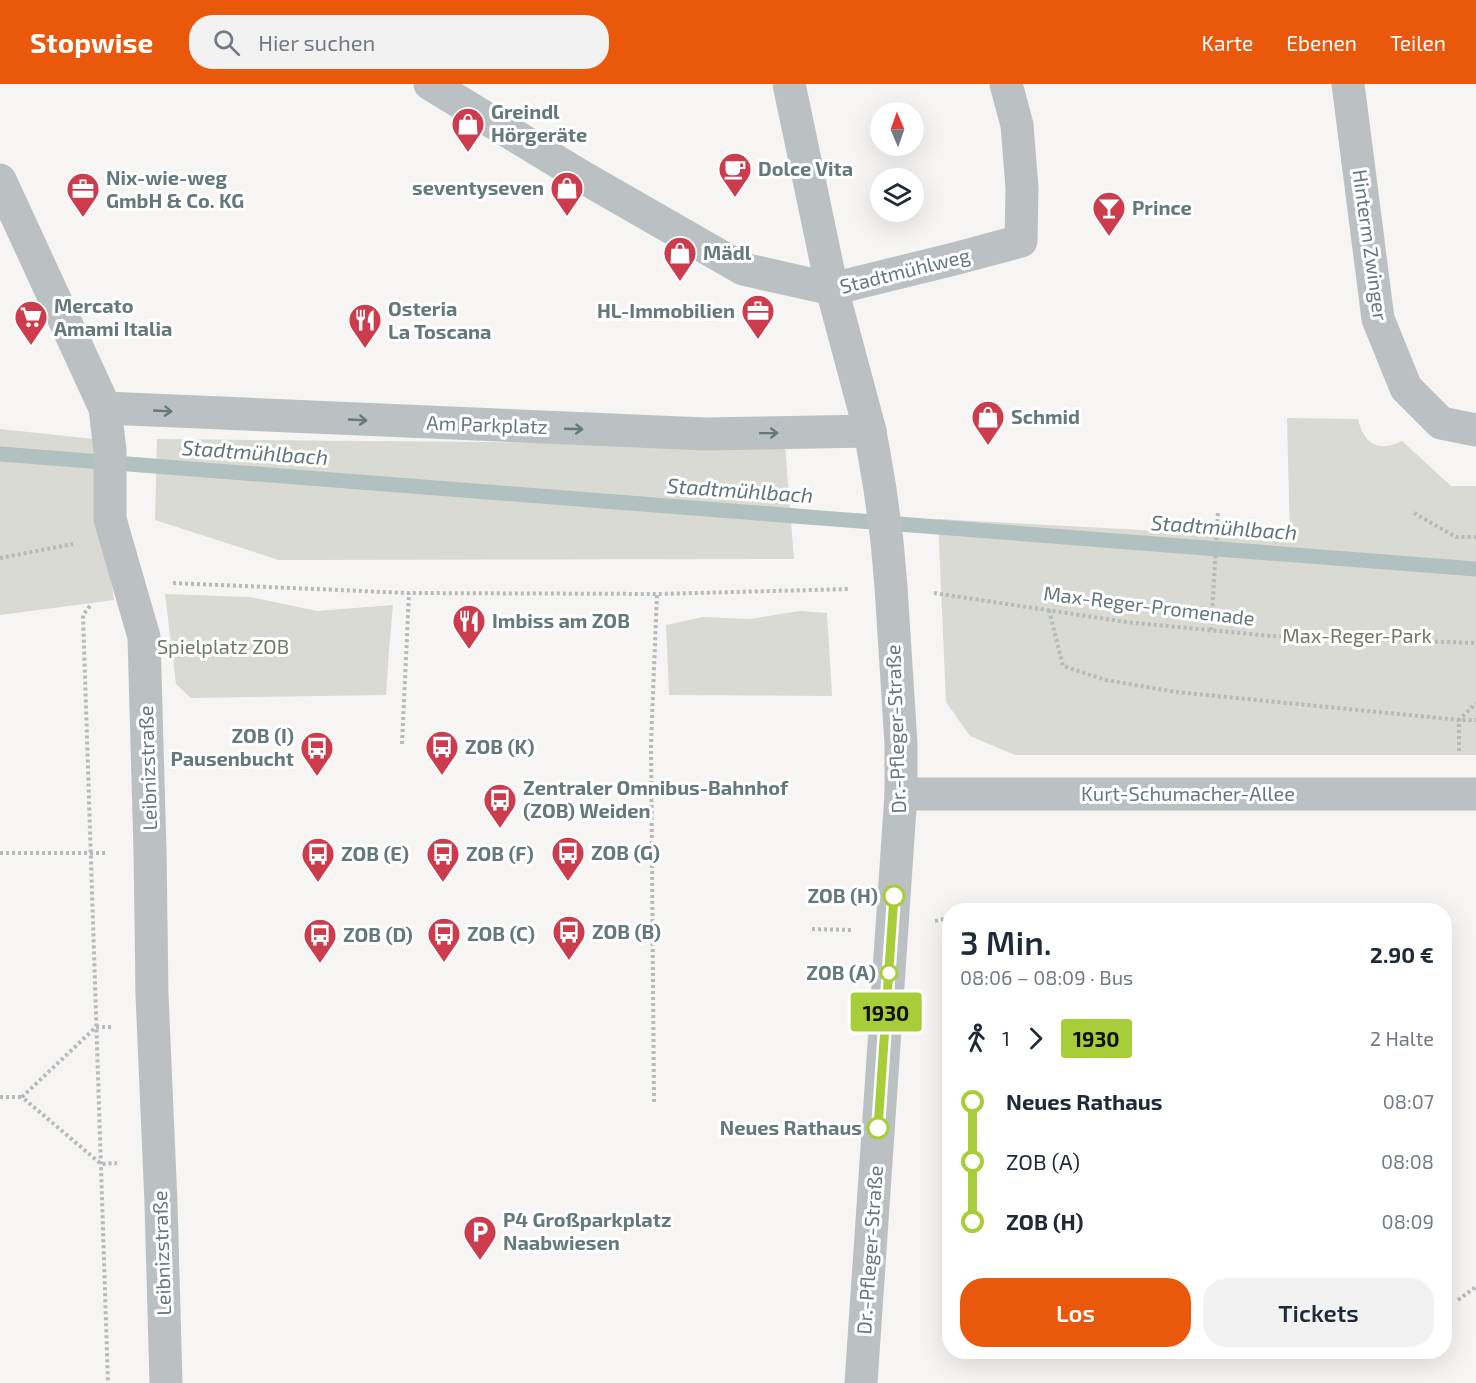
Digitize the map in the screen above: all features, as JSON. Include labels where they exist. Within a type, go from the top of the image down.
[{"type":"street","name":"Stadtmühlweg","points":[[430,84],[581,176],[743,269],[831,289],[1021,242],[1022,188],[1017,125],[1006,84]]},
{"type":"street","name":"Dr.-Pfleger-Straße","points":[[789,84],[831,289],[870,432],[880,489],[891,587],[901,744],[901,794],[861,1383]]},
{"type":"street","name":"Hinterm Zwinger","points":[[1348,84],[1378,319],[1406,388],[1442,423],[1476,430]]},
{"type":"street","name":"Leibnizstraße","points":[[0,182],[105,408],[116,541],[144,638],[152,995],[166,1383]]},
{"type":"street","name":"Am Parkplatz","points":[[105,408],[705,434],[870,432]]},
{"type":"street","name":"Kurt-Schumacher-Allee","points":[[901,794],[1468,794]]},
{"type":"path","points":[[1210,630],[1218,512]]},
{"type":"path","points":[[1414,513],[1456,537],[1476,537]]},
{"type":"path","points":[[0,558],[57,546],[116,541],[83,615],[108,1383]]},
{"type":"path","name":"Max-Reger-Promenade","points":[[116,541],[171,583],[409,593],[657,594],[891,587],[1126,622],[1272,636],[1476,643]]},
{"type":"path","points":[[402,744],[409,593]]},
{"type":"path","points":[[654,1102],[651,744],[657,594]]},
{"type":"path","points":[[1049,610],[1063,666],[1106,680],[1176,692],[1476,720]]},
{"type":"path","points":[[1459,720],[1476,703]]},
{"type":"path","points":[[1459,720],[1468,794]]},
{"type":"path","points":[[0,853],[150,852]]},
{"type":"path","points":[[22,1097],[96,1028]]},
{"type":"path","points":[[0,1097],[22,1097],[101,1164]]},
{"type":"path","points":[[1458,1300],[1476,1287]]},
{"type":"green space","name":"Max-Reger-Park","points":[[1287,418],[1358,419],[1364,435],[1373,444],[1386,446],[1402,441],[1451,486],[1476,486],[1476,755],[1015,755],[970,736],[946,702],[938,519],[1290,538]]},
{"type":"green space","points":[[0,429],[94,439],[114,600],[0,615]]},
{"type":"green space","points":[[157,439],[785,445],[794,559],[279,560],[155,520]]},
{"type":"green space","name":"Spielplatz ZOB","points":[[165,594],[250,597],[317,611],[393,605],[386,695],[191,698],[176,684]]},
{"type":"green space","points":[[800,611],[827,613],[832,696],[669,695],[666,625],[703,617],[749,619]]},
{"type":"waterway","name":"Stadtmühlbach","points":[[0,454],[1476,569]]},
{"type":"bus line","name":"1930","points":[[878,1128],[894,896]]},
{"type":"place","name":"Greindl Hörgeräte","points":[[468,153]]},
{"type":"place","name":"Dolce Vita","points":[[735,198]]},
{"type":"place","name":"seventyseven","points":[[567,217]]},
{"type":"place","name":"Nix-wie-weg GmbH & Co. KG","points":[[83,218]]},
{"type":"place","name":"Prince","points":[[1109,237]]},
{"type":"place","name":"Mädl","points":[[680,282]]},
{"type":"place","name":"HL-Immobilien","points":[[758,340]]},
{"type":"place","name":"Mercato Amami Italia","points":[[31,346]]},
{"type":"place","name":"Osteria La Toscana","points":[[365,349]]},
{"type":"place","name":"Schmid","points":[[988,446]]},
{"type":"place","name":"Imbiss am ZOB","points":[[469,650]]},
{"type":"place","name":"ZOB (K)","points":[[442,776]]},
{"type":"place","name":"ZOB (I) Pausenbucht","points":[[317,777]]},
{"type":"place","name":"Zentraler Omnibus-Bahnhof (ZOB) Weiden","points":[[500,829]]},
{"type":"place","name":"ZOB (G)","points":[[568,882]]},
{"type":"place","name":"ZOB (E)","points":[[318,883]]},
{"type":"place","name":"ZOB (F)","points":[[443,883]]},
{"type":"place","name":"ZOB (H)","points":[[894,896]]},
{"type":"place","name":"ZOB (B)","points":[[569,961]]},
{"type":"place","name":"ZOB (C)","points":[[444,963]]},
{"type":"place","name":"ZOB (D)","points":[[320,964]]},
{"type":"place","name":"ZOB (A)","points":[[889,973]]},
{"type":"place","name":"Neues Rathaus","points":[[878,1128]]},
{"type":"place","name":"P4 Großparkplatz Naabwiesen","points":[[480,1261]]}]
